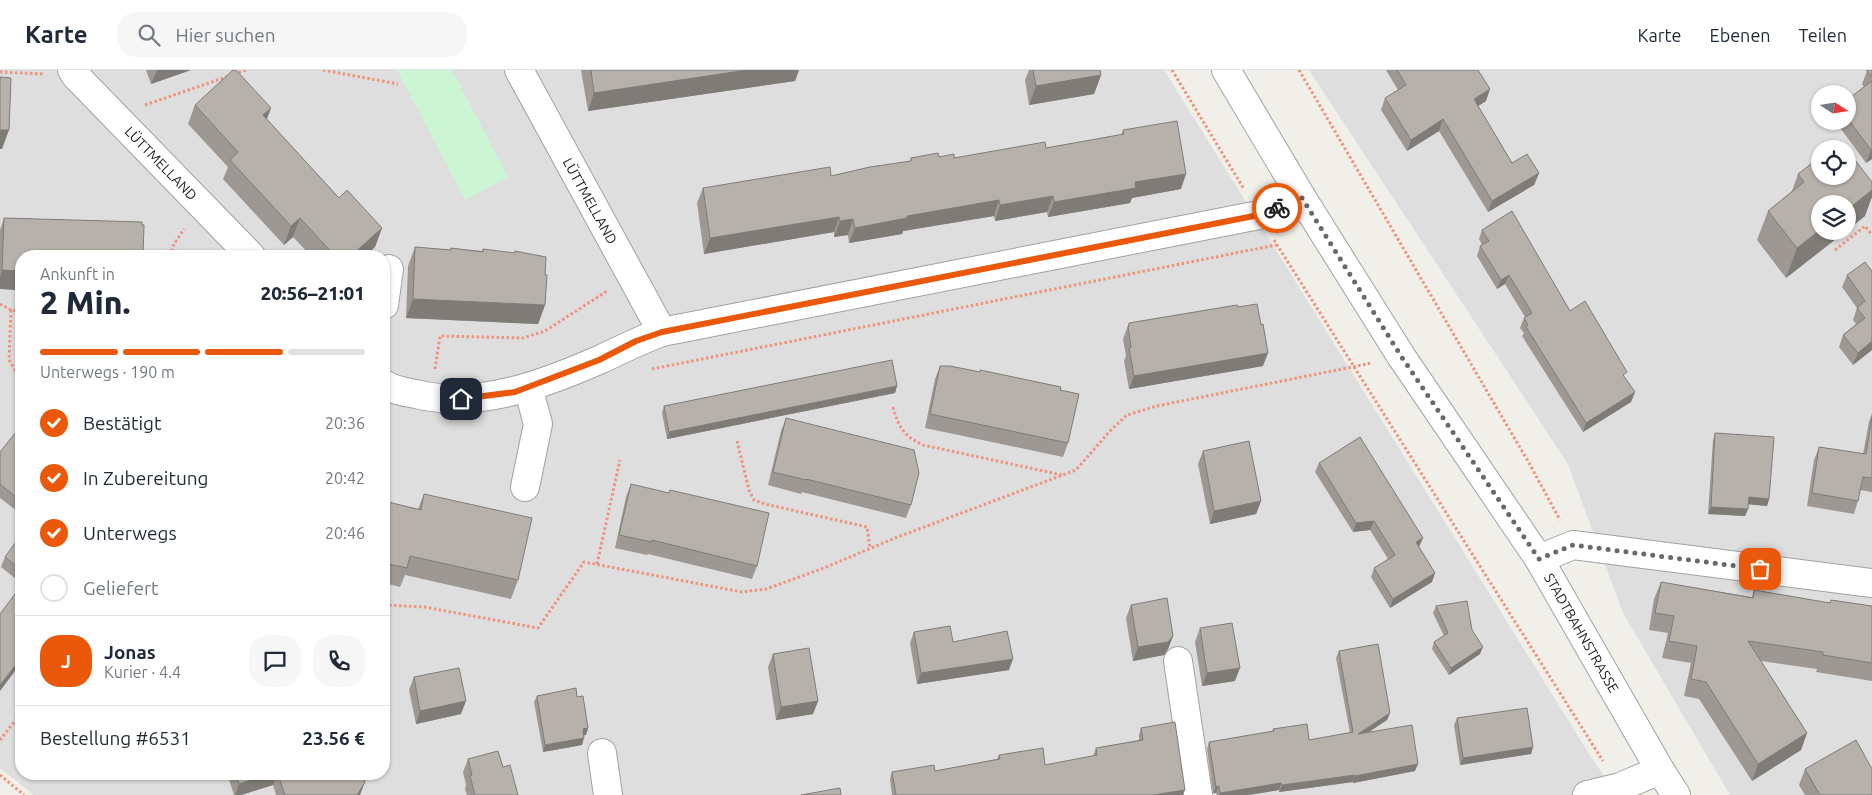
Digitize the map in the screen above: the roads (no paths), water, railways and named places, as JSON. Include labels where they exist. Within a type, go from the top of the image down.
[{"type":"street","name":"LÜTTMELLAND","points":[[519,70],[662,332]]},
{"type":"street","name":"STADTBAHNSTRASSE","points":[[1226,70],[1302,198],[1401,356],[1539,559],[1676,795]]},
{"type":"street","name":"LÜTTMELLAND","points":[[74,73],[245,250]]},
{"type":"street","points":[[390,387],[431,397],[461,399],[515,392],[599,360],[636,341],[662,332],[1259,215],[1302,198]]},
{"type":"street","points":[[525,487],[538,424],[528,387]]},
{"type":"street","points":[[1539,559],[1573,545],[1872,583]]},
{"type":"street","points":[[1178,660],[1198,795]]},
{"type":"street","points":[[602,753],[608,795]]},
{"type":"street","points":[[1587,795],[1620,787],[1660,770]]}]
